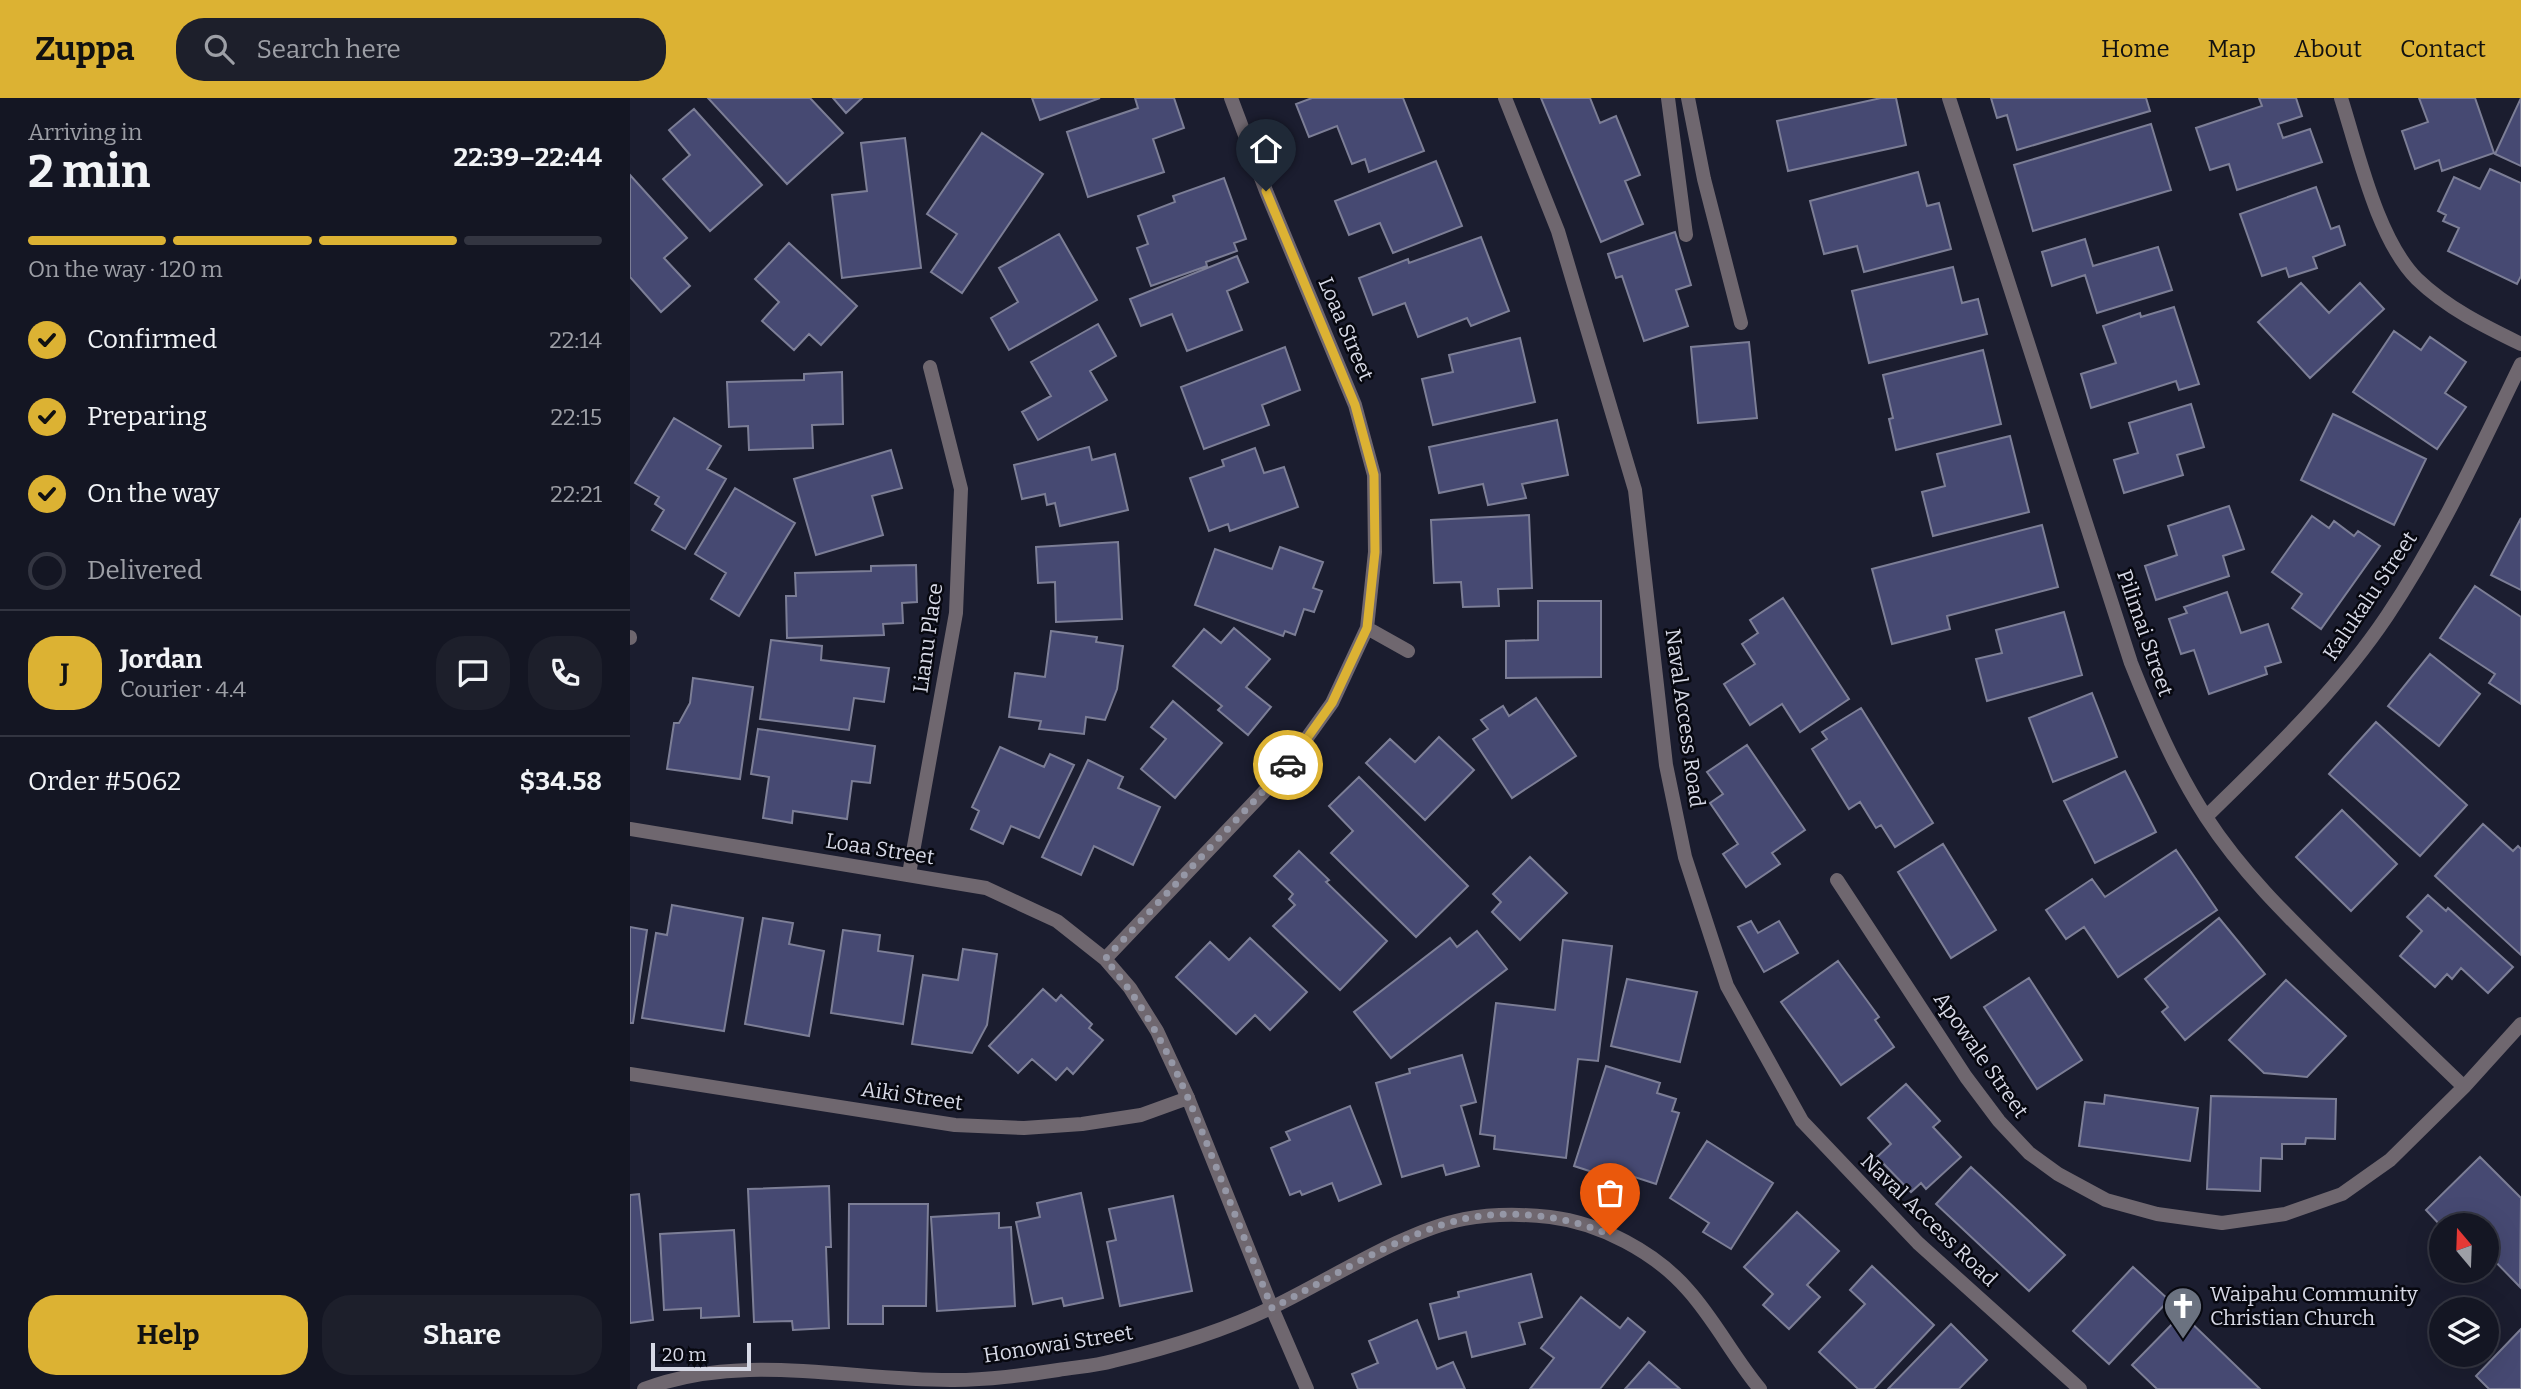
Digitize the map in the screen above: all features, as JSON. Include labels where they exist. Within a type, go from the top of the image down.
[{"type":"street","name":"Loaa Street","points":[[1105,959],[1281,774],[1332,703],[1367,628],[1375,552],[1374,475],[1355,405],[1266,191],[1231,98]]},
{"type":"street","name":"Naval Access Road","points":[[1506,98],[1558,231],[1635,490],[1666,765],[1685,858],[1727,986],[1802,1121],[1918,1243],[2080,1389]]},
{"type":"street","points":[[1668,98],[1686,235]]},
{"type":"street","points":[[1688,98],[1704,179],[1741,323]]},
{"type":"street","name":"Pilimai Street","points":[[1949,98],[2131,663],[2151,713],[2206,817],[2271,900],[2464,1087]]},
{"type":"street","points":[[2341,98],[2374,202],[2394,246],[2416,278],[2452,308],[2521,344]]},
{"type":"street","name":"Kalukalu Street","points":[[2206,817],[2286,739],[2337,681],[2385,618],[2433,542],[2521,364]]},
{"type":"street","name":"Lianu Place","points":[[909,874],[957,613],[961,489],[930,367]]},
{"type":"street","points":[[1367,628],[1408,651]]},
{"type":"street","name":"Loaa Street","points":[[630,830],[986,888],[1056,921],[1105,959],[1130,988],[1157,1031],[1188,1098],[1307,1389]]},
{"type":"street","name":"Apowale Street","points":[[1837,880],[1966,1077],[1999,1121],[2029,1153],[2058,1174],[2105,1200],[2157,1214],[2222,1223],[2285,1214],[2342,1194],[2390,1160],[2464,1087],[2521,1024]]},
{"type":"street","name":"Aiki Street","points":[[630,1074],[955,1125],[1024,1128],[1082,1124],[1141,1115],[1188,1098]]},
{"type":"street","name":"Honowai Street","points":[[644,1389],[704,1374],[769,1369],[955,1380],[1032,1374],[1109,1362],[1189,1340],[1272,1308],[1426,1231],[1464,1219],[1505,1215],[1551,1217],[1591,1227],[1630,1244],[1663,1266],[1688,1290],[1760,1389]]},
{"type":"building","points":[[708,98],[810,98],[843,133],[787,184]]},
{"type":"building","points":[[833,98],[862,98],[846,113]]},
{"type":"building","points":[[1032,98],[1100,98],[1040,120]]},
{"type":"building","points":[[1135,98],[1174,98],[1184,128],[1153,139],[1164,172],[1088,197],[1067,132],[1138,108]]},
{"type":"building","points":[[1312,98],[1403,98],[1424,151],[1369,172],[1365,159],[1352,164],[1337,126],[1309,137],[1296,104]]},
{"type":"building","points":[[1541,98],[1590,98],[1600,123],[1616,116],[1640,175],[1625,181],[1643,224],[1601,242]]},
{"type":"building","points":[[1881,98],[1896,98],[1906,145],[1788,171],[1777,121]]},
{"type":"building","points":[[1991,98],[2146,98],[2150,111],[2017,150],[2007,115],[1997,118]]},
{"type":"building","points":[[2259,98],[2296,98],[2302,116],[2278,124],[2283,138],[2310,129],[2322,162],[2237,190],[2229,164],[2210,170],[2196,128],[2262,106]]},
{"type":"building","points":[[2419,98],[2475,98],[2494,153],[2442,171],[2439,160],[2415,169],[2402,131],[2428,122]]},
{"type":"building","points":[[2521,98],[2521,166],[2495,154]]},
{"type":"building","points":[[694,109],[762,185],[710,231],[663,179],[690,155],[669,130]]},
{"type":"building","points":[[2151,124],[2171,190],[2033,231],[2014,165]]},
{"type":"building","points":[[982,133],[1043,174],[962,293],[931,272],[957,234],[927,214]]},
{"type":"building","points":[[905,138],[921,268],[842,278],[832,195],[867,191],[861,143]]},
{"type":"building","points":[[1436,161],[1462,226],[1393,253],[1380,223],[1349,235],[1335,201]]},
{"type":"building","points":[[2490,169],[2521,183],[2521,276],[2517,284],[2448,251],[2459,228],[2443,221],[2446,215],[2438,211],[2454,177],[2480,189]]},
{"type":"building","points":[[1918,172],[1927,206],[1939,203],[1951,249],[1864,272],[1857,246],[1824,254],[1810,201]]},
{"type":"building","points":[[630,175],[687,238],[664,258],[690,286],[661,312],[630,277]]},
{"type":"building","points":[[1224,178],[1246,239],[1234,243],[1237,251],[1206,262],[1207,266],[1151,286],[1137,248],[1148,244],[1138,216],[1175,202],[1173,196]]},
{"type":"building","points":[[2316,187],[2331,229],[2339,226],[2345,245],[2313,257],[2317,268],[2289,277],[2286,268],[2262,276],[2240,214]]},
{"type":"building","points":[[1675,232],[1691,285],[1676,290],[1688,326],[1644,341],[1622,276],[1616,278],[1608,254]]},
{"type":"building","points":[[1059,234],[1097,300],[1009,350],[991,318],[1018,302],[999,268]]},
{"type":"building","points":[[1481,237],[1509,311],[1471,326],[1467,318],[1418,337],[1405,303],[1373,315],[1359,278],[1408,259],[1409,263]]},
{"type":"building","points":[[2085,239],[2093,266],[2158,247],[2172,290],[2097,313],[2085,275],[2052,286],[2042,252]]},
{"type":"building","points":[[789,243],[857,306],[821,345],[809,334],[794,350],[762,321],[779,302],[755,279]]},
{"type":"building","points":[[1237,256],[1248,282],[1227,291],[1242,330],[1187,351],[1172,314],[1141,326],[1130,299]]},
{"type":"building","points":[[1953,267],[1962,303],[1978,299],[1987,334],[1869,363],[1852,291]]},
{"type":"building","points":[[2301,283],[2329,313],[2360,283],[2384,309],[2310,378],[2258,322]]},
{"type":"building","points":[[2174,307],[2199,384],[2179,390],[2176,381],[2091,408],[2081,374],[2116,363],[2103,326],[2140,313],[2141,317]]},
{"type":"building","points":[[1098,324],[1116,356],[1090,371],[1107,400],[1038,440],[1022,412],[1051,396],[1031,362]]},
{"type":"building","points":[[2394,331],[2421,350],[2430,337],[2466,362],[2445,393],[2466,407],[2437,449],[2353,392]]},
{"type":"building","points":[[1520,338],[1535,402],[1433,425],[1422,379],[1453,372],[1449,355]]},
{"type":"building","points":[[1749,342],[1757,418],[1698,423],[1691,347]]},
{"type":"building","points":[[1285,347],[1300,390],[1262,405],[1269,425],[1204,449],[1181,387]]},
{"type":"building","points":[[1983,350],[2001,424],[1896,450],[1889,419],[1893,418],[1883,375]]},
{"type":"building","points":[[842,372],[843,424],[812,425],[813,448],[749,450],[748,426],[729,427],[727,382],[804,380],[804,374]]},
{"type":"building","points":[[2191,404],[2204,447],[2177,455],[2183,475],[2124,493],[2114,460],[2138,453],[2129,423]]},
{"type":"building","points":[[2333,414],[2426,459],[2394,525],[2301,480]]},
{"type":"building","points":[[674,418],[721,446],[707,469],[726,479],[685,549],[652,530],[664,510],[655,504],[659,497],[635,483]]},
{"type":"building","points":[[1557,420],[1568,475],[1522,484],[1526,498],[1488,505],[1483,484],[1439,493],[1429,447]]},
{"type":"building","points":[[2010,436],[2029,512],[1933,536],[1922,492],[1945,486],[1937,454]]},
{"type":"building","points":[[1089,447],[1092,460],[1115,454],[1128,510],[1060,526],[1055,503],[1047,505],[1045,494],[1022,499],[1014,465]]},
{"type":"building","points":[[1255,448],[1264,473],[1284,467],[1298,507],[1230,531],[1228,524],[1209,531],[1190,478],[1224,466],[1222,460]]},
{"type":"building","points":[[891,450],[902,488],[872,496],[883,535],[816,555],[794,479]]},
{"type":"building","points":[[735,488],[795,523],[739,616],[711,599],[726,573],[695,554]]},
{"type":"building","points":[[2229,506],[2244,549],[2223,556],[2229,576],[2156,600],[2145,566],[2177,555],[2168,526]]},
{"type":"building","points":[[1529,515],[1532,588],[1498,589],[1499,606],[1463,607],[1461,582],[1434,583],[1431,520]]},
{"type":"building","points":[[2312,516],[2329,528],[2334,521],[2354,536],[2358,531],[2380,546],[2321,629],[2292,608],[2302,594],[2272,572]]},
{"type":"building","points":[[2521,518],[2521,590],[2491,575]]},
{"type":"building","points":[[2042,525],[2058,587],[1947,616],[1950,629],[1892,644],[1872,569]]},
{"type":"building","points":[[1118,542],[1122,619],[1056,622],[1055,582],[1038,583],[1036,547]]},
{"type":"building","points":[[1280,547],[1323,562],[1313,588],[1322,591],[1314,612],[1304,609],[1295,635],[1285,631],[1283,636],[1195,605],[1215,549],[1272,569]]},
{"type":"building","points":[[916,565],[917,602],[902,603],[903,623],[883,624],[884,635],[787,638],[786,596],[796,596],[795,573],[871,571],[871,566]]},
{"type":"building","points":[[2475,586],[2521,617],[2521,704],[2489,683],[2495,674],[2440,638]]},
{"type":"building","points":[[2227,592],[2241,633],[2268,624],[2281,662],[2265,667],[2267,674],[2209,694],[2194,650],[2181,654],[2169,619],[2187,613],[2184,607]]},
{"type":"building","points":[[1783,598],[1849,699],[1800,732],[1782,704],[1750,725],[1724,684],[1755,664],[1742,644],[1758,633],[1750,620]]},
{"type":"building","points":[[1538,601],[1601,601],[1601,677],[1506,678],[1506,641],[1538,640]]},
{"type":"building","points":[[2064,612],[2082,675],[1987,701],[1976,659],[2002,653],[1996,630]]},
{"type":"building","points":[[1234,628],[1270,659],[1246,687],[1271,707],[1248,735],[1218,710],[1222,706],[1173,666],[1204,629],[1221,643]]},
{"type":"building","points":[[1051,631],[1097,637],[1096,642],[1123,646],[1117,689],[1105,720],[1086,717],[1084,734],[1039,729],[1041,721],[1009,717],[1015,673],[1045,677]]},
{"type":"building","points":[[771,640],[822,646],[821,660],[889,668],[884,702],[854,698],[849,730],[760,719]]},
{"type":"building","points":[[2430,654],[2480,694],[2439,746],[2388,706]]},
{"type":"building","points":[[693,678],[753,687],[740,779],[667,769],[674,723],[679,723],[690,703]]},
{"type":"building","points":[[2092,693],[2117,757],[2053,782],[2029,718]]},
{"type":"building","points":[[1536,698],[1576,756],[1512,798],[1473,739],[1488,729],[1481,720],[1503,706],[1509,716]]},
{"type":"building","points":[[1173,701],[1222,743],[1175,798],[1141,769],[1166,739],[1151,727]]},
{"type":"building","points":[[1861,708],[1933,823],[1895,847],[1881,825],[1876,828],[1860,802],[1849,809],[1812,749],[1827,739],[1822,732]]},
{"type":"building","points":[[2376,722],[2467,805],[2420,856],[2329,774]]},
{"type":"building","points":[[758,729],[875,746],[870,783],[852,781],[847,819],[793,811],[792,823],[763,818],[769,777],[751,774]]},
{"type":"building","points":[[1439,737],[1474,770],[1425,820],[1366,763],[1390,739],[1415,762]]},
{"type":"building","points":[[1747,745],[1805,830],[1772,853],[1780,864],[1746,887],[1723,854],[1738,844],[1710,803],[1723,794],[1707,772]]},
{"type":"building","points":[[1000,747],[1044,767],[1050,754],[1074,765],[1039,838],[1011,826],[1003,844],[971,829],[979,811],[972,807]]},
{"type":"building","points":[[1088,760],[1123,777],[1118,788],[1160,807],[1133,865],[1094,846],[1081,875],[1042,857]]},
{"type":"building","points":[[2125,771],[2156,832],[2095,863],[2064,801]]},
{"type":"building","points":[[1359,777],[1468,886],[1416,937],[1331,853],[1353,831],[1329,806]]},
{"type":"building","points":[[2342,810],[2397,864],[2351,911],[2296,857]]},
{"type":"building","points":[[2483,824],[2513,851],[2518,846],[2521,849],[2521,955],[2435,876]]},
{"type":"building","points":[[1943,844],[1996,930],[1951,958],[1898,872]]},
{"type":"building","points":[[2176,850],[2217,910],[2118,977],[2084,927],[2066,939],[2046,910],[2092,879],[2105,897]]},
{"type":"building","points":[[1299,851],[1329,880],[1326,882],[1387,941],[1340,990],[1273,926],[1295,905],[1289,899],[1293,894],[1274,876]]},
{"type":"building","points":[[1530,857],[1567,893],[1520,940],[1492,912],[1501,902],[1493,894]]},
{"type":"building","points":[[2428,895],[2446,911],[2448,908],[2513,967],[2488,993],[2461,968],[2452,979],[2447,974],[2435,987],[2400,956],[2422,931],[2407,917]]},
{"type":"building","points":[[672,905],[743,918],[724,1031],[642,1018],[656,933],[667,935]]},
{"type":"building","points":[[763,918],[793,923],[789,944],[824,951],[809,1036],[745,1024]]},
{"type":"building","points":[[2219,918],[2265,974],[2185,1040],[2162,1012],[2168,1007],[2145,979]]},
{"type":"building","points":[[1751,921],[1758,933],[1779,921],[1798,953],[1764,972],[1738,927]]},
{"type":"building","points":[[630,927],[647,930],[633,1023],[630,1023]]},
{"type":"building","points":[[843,930],[880,935],[878,951],[913,956],[903,1024],[831,1013]]},
{"type":"building","points":[[1477,931],[1507,969],[1391,1058],[1354,1012],[1450,938],[1457,947]]},
{"type":"building","points":[[1250,938],[1307,992],[1270,1030],[1255,1015],[1236,1034],[1176,977],[1210,942],[1229,960]]},
{"type":"building","points":[[1563,940],[1612,946],[1598,1061],[1578,1059],[1566,1158],[1494,1149],[1495,1136],[1480,1134],[1496,1003],[1555,1010]]},
{"type":"building","points":[[963,949],[997,954],[987,1025],[972,1053],[912,1044],[923,975],[958,980]]},
{"type":"building","points":[[1838,961],[1879,1017],[1875,1020],[1894,1047],[1841,1085],[1781,1002]]},
{"type":"building","points":[[2029,978],[2082,1060],[2037,1089],[1984,1007]]},
{"type":"building","points":[[1627,979],[1697,992],[1680,1062],[1611,1046]]},
{"type":"building","points":[[2286,980],[2346,1036],[2307,1077],[2264,1073],[2229,1040]]},
{"type":"building","points":[[1043,989],[1056,1001],[1061,995],[1092,1024],[1089,1028],[1103,1040],[1073,1074],[1067,1068],[1056,1080],[1032,1059],[1018,1073],[989,1046]]},
{"type":"building","points":[[1462,1055],[1476,1102],[1461,1106],[1479,1166],[1446,1175],[1443,1165],[1402,1177],[1376,1083],[1410,1073],[1409,1069]]},
{"type":"building","points":[[1606,1066],[1660,1083],[1657,1093],[1676,1099],[1672,1111],[1679,1113],[1656,1184],[1613,1170],[1611,1178],[1574,1166]]},
{"type":"building","points":[[1906,1084],[1940,1121],[1933,1127],[1961,1157],[1926,1189],[1921,1183],[1911,1192],[1877,1157],[1891,1144],[1868,1118]]},
{"type":"building","points":[[2105,1095],[2198,1108],[2190,1161],[2079,1146],[2085,1102],[2104,1104]]},
{"type":"building","points":[[2211,1096],[2336,1099],[2335,1139],[2306,1138],[2305,1144],[2282,1144],[2282,1159],[2261,1158],[2260,1191],[2207,1189]]},
{"type":"building","points":[[1350,1106],[1381,1184],[1339,1201],[1332,1183],[1302,1195],[1300,1191],[1290,1195],[1271,1148],[1290,1140],[1286,1132]]},
{"type":"building","points":[[1707,1141],[1773,1183],[1731,1249],[1703,1232],[1709,1223],[1670,1198]]},
{"type":"building","points":[[2480,1157],[2521,1198],[2520,1287],[2499,1265],[2499,1213],[2429,1213],[2426,1210]]},
{"type":"building","points":[[1971,1167],[2065,1255],[2029,1291],[1936,1204]]},
{"type":"building","points":[[829,1186],[831,1247],[826,1247],[829,1328],[793,1330],[792,1321],[754,1322],[748,1189]]},
{"type":"building","points":[[1081,1193],[1103,1298],[1064,1306],[1062,1298],[1033,1304],[1016,1222],[1040,1217],[1037,1203]]},
{"type":"building","points":[[639,1194],[653,1320],[630,1323],[630,1195]]},
{"type":"building","points":[[1173,1196],[1192,1291],[1120,1306],[1107,1242],[1116,1240],[1109,1209]]},
{"type":"building","points":[[849,1204],[928,1204],[926,1306],[883,1306],[883,1324],[848,1324]]},
{"type":"building","points":[[1797,1212],[1839,1251],[1807,1285],[1820,1297],[1789,1329],[1763,1305],[1773,1294],[1744,1267]]},
{"type":"building","points":[[999,1213],[999,1228],[1011,1227],[1015,1306],[937,1311],[931,1217]]},
{"type":"building","points":[[734,1230],[739,1316],[701,1318],[701,1308],[664,1310],[660,1234]]},
{"type":"building","points":[[1872,1266],[1934,1325],[1874,1389],[1858,1389],[1819,1352],[1865,1304],[1850,1290]]},
{"type":"building","points":[[2133,1267],[2169,1300],[2109,1364],[2073,1331]]},
{"type":"building","points":[[1531,1274],[1542,1317],[1519,1323],[1525,1344],[1472,1357],[1466,1332],[1439,1339],[1430,1304],[1459,1297],[1458,1292]]},
{"type":"building","points":[[1581,1297],[1620,1328],[1628,1318],[1645,1332],[1600,1389],[1530,1389],[1554,1358],[1541,1348]]},
{"type":"building","name":"Waipahu Community Christian Church","points":[[2182,1314],[2260,1389],[2157,1389],[2132,1365]]},
{"type":"building","points":[[1417,1320],[1437,1369],[1453,1362],[1465,1389],[1358,1389],[1352,1374],[1378,1363],[1369,1341]]},
{"type":"building","points":[[1951,1324],[1987,1360],[1959,1389],[1888,1389]]},
{"type":"building","points":[[2521,1329],[2521,1389],[2489,1389],[2476,1376],[2485,1367],[2499,1367],[2499,1352]]},
{"type":"building","points":[[1649,1362],[1680,1389],[1625,1389]]},
{"type":"way so far","points":[[1288,765],[1105,959],[1130,988],[1157,1031],[1188,1098],[1272,1308],[1387,1249],[1426,1231],[1464,1219],[1505,1215],[1551,1217],[1591,1227],[1610,1235]]},
{"type":"place","name":"Waipahu Community Christian Church","points":[[2183,1340]]},
{"type":"route","points":[[1266,191],[1355,405],[1374,475],[1375,552],[1367,628],[1332,703],[1288,765]]}]
